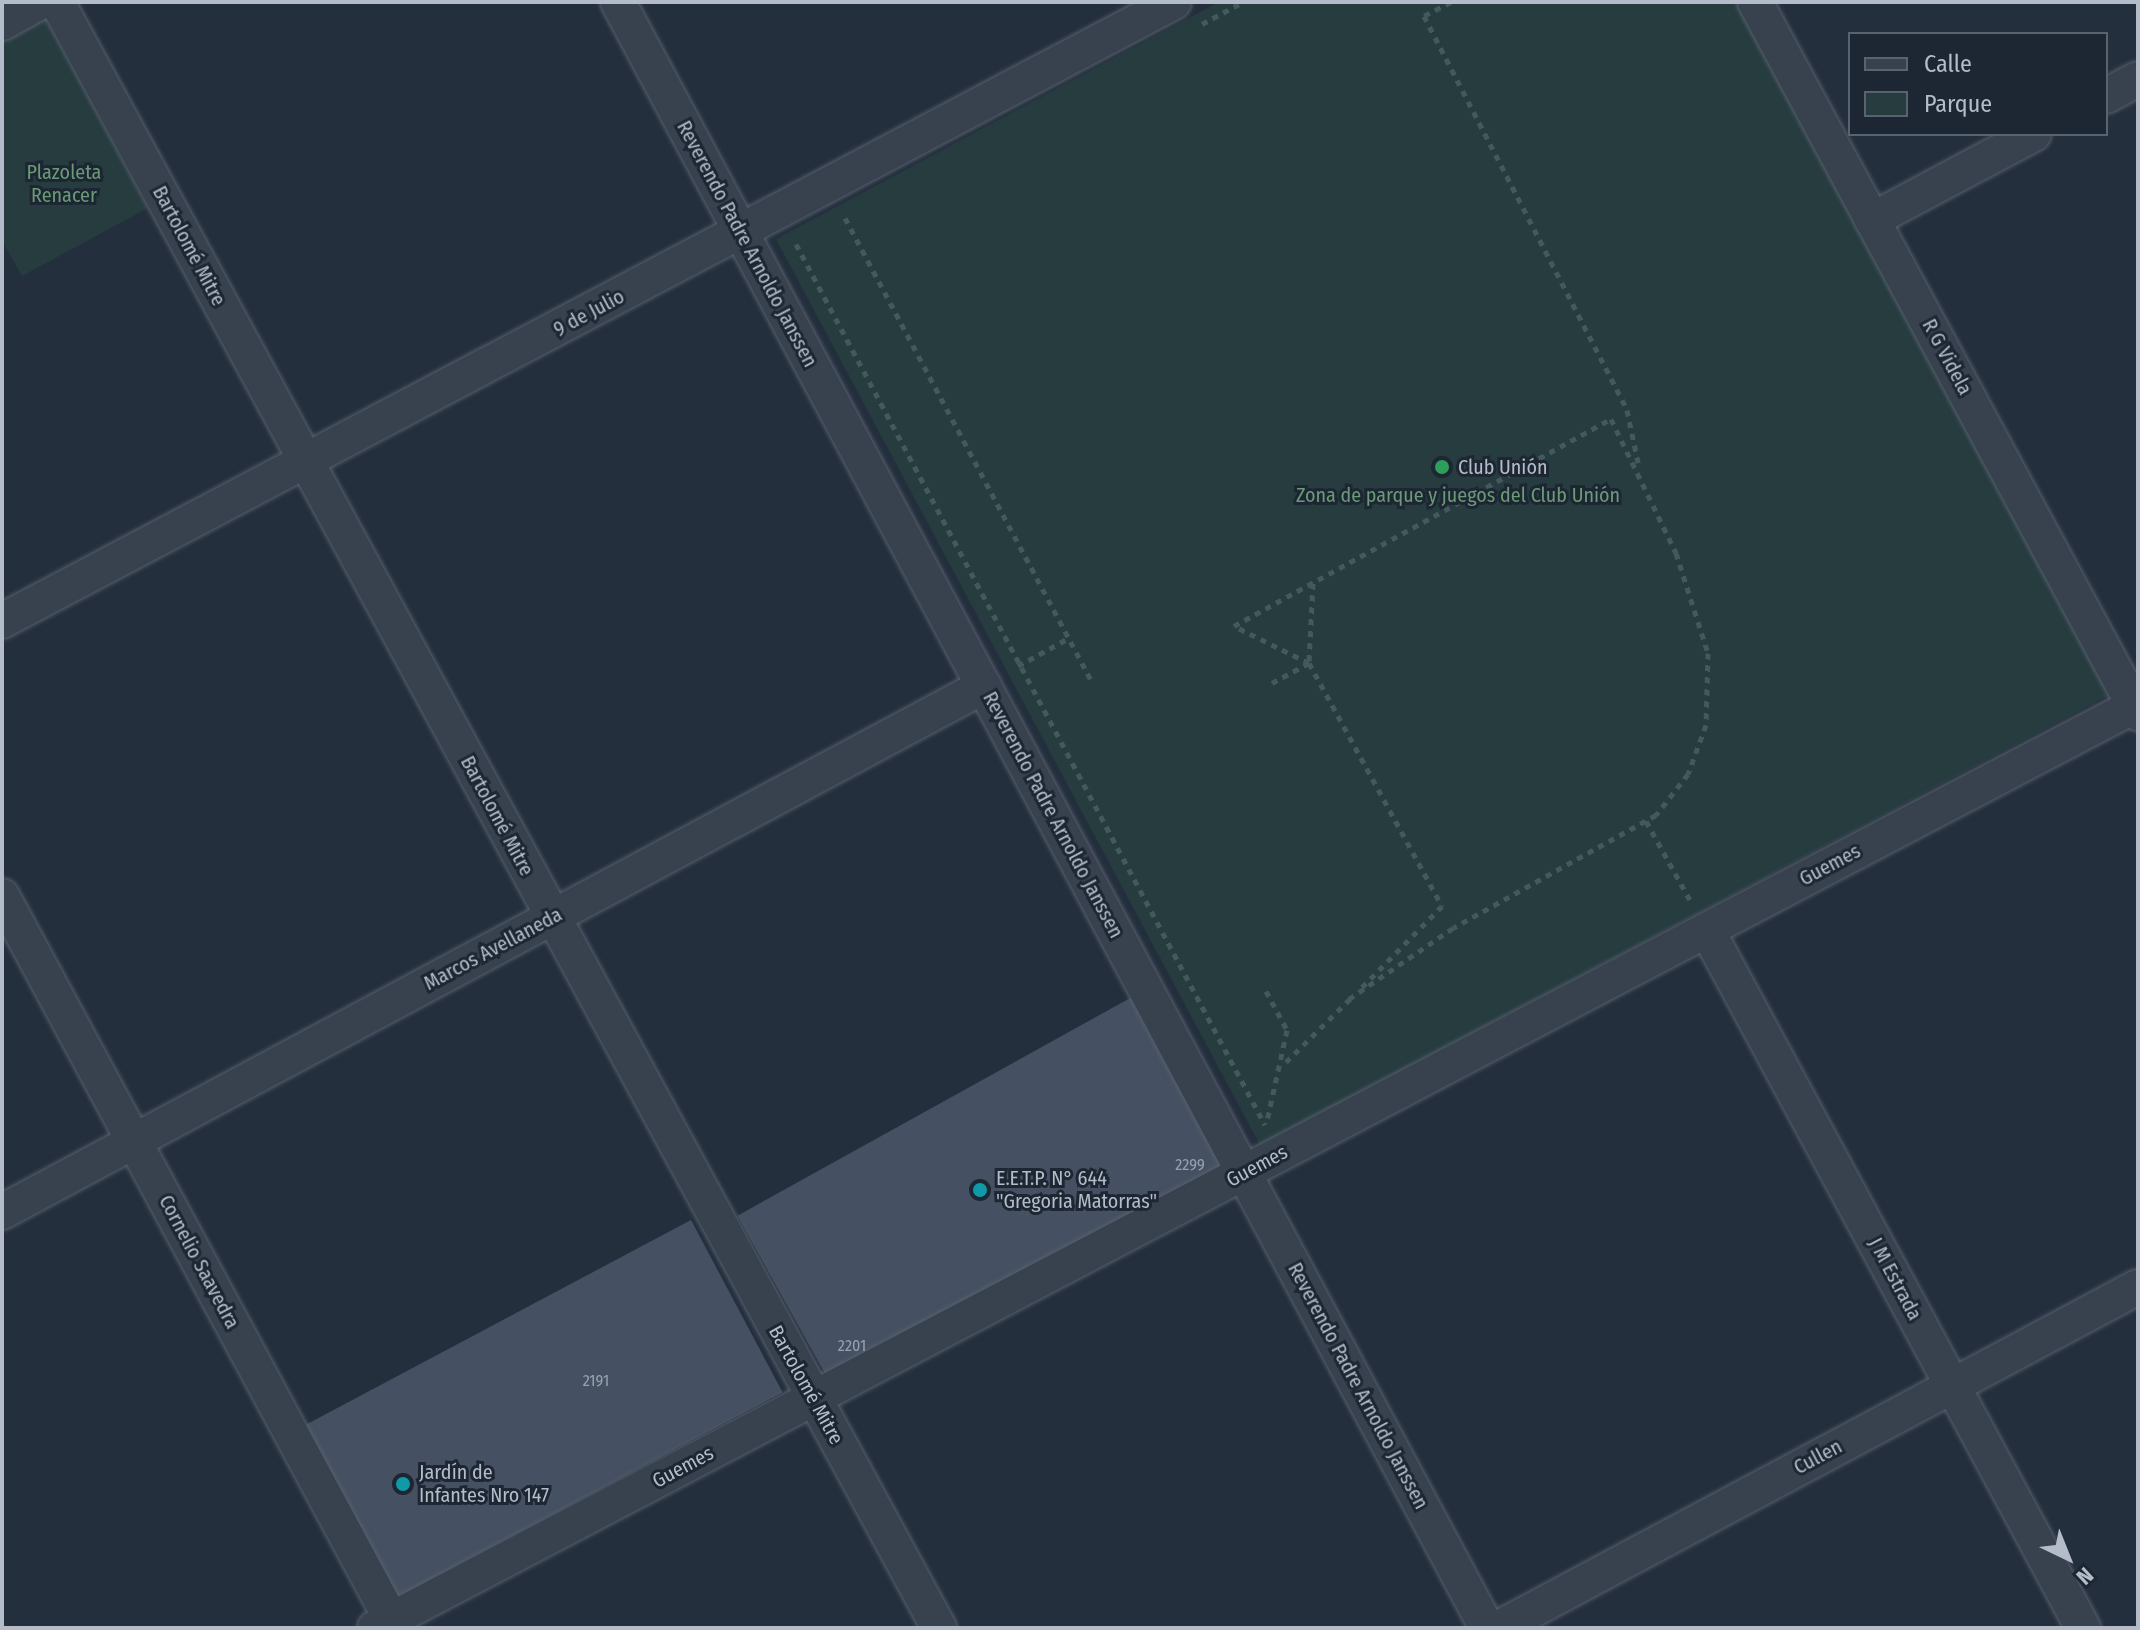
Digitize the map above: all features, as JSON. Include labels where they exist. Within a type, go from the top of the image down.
[{"type":"street","points":[[2,23],[40,2]]},
{"type":"street","name":"Bartolomé Mitre","points":[[57,2],[939,1628]]},
{"type":"street","name":"Reverendo Padre Arnoldo Janssen","points":[[618,2],[1487,1628]]},
{"type":"street","name":"9 de Julio","points":[[2,621],[1174,2]]},
{"type":"street","name":"R G Videla","points":[[1755,2],[2137,707]]},
{"type":"street","points":[[2108,95],[2138,79]]},
{"type":"street","points":[[1872,220],[2030,136]]},
{"type":"street","name":"Marcos Avellaneda","points":[[2,1212],[984,686]]},
{"type":"street","name":"Guemes","points":[[388,1625],[1244,1173],[1699,916],[2137,707]]},
{"type":"street","name":"Cornelio Saavedra","points":[[2,896],[388,1625]]},
{"type":"street","name":"J M Estrada","points":[[1699,916],[2083,1628]]},
{"type":"street","name":"Cullen","points":[[1499,1628],[2138,1287]]},
{"type":"path","points":[[1451,2],[1424,16],[1627,410],[1640,475]]},
{"type":"path","points":[[845,218],[1091,680]]},
{"type":"path","points":[[793,245],[1266,1126]]},
{"type":"path","points":[[1309,663],[1234,626],[1611,419],[1640,475],[1703,626],[1710,677],[1706,725],[1688,774],[1646,821],[1453,928],[1349,999]]},
{"type":"path","points":[[1286,1062],[1442,906],[1309,663],[1313,583]]},
{"type":"path","points":[[1018,666],[1069,638]]},
{"type":"path","points":[[1272,683],[1309,663]]},
{"type":"path","points":[[1646,821],[1699,916]]},
{"type":"path","points":[[1699,916],[1705,895]]},
{"type":"path","points":[[1677,909],[1699,916]]},
{"type":"path","points":[[1266,991],[1287,1030],[1286,1062],[1266,1126]]},
{"type":"path","points":[[1266,1126],[1280,1119]]},
{"type":"green space","name":"Zona de parque y juegos del Club Unión","points":[[1219,2],[1739,2],[2109,695],[1260,1145],[776,239]]},
{"type":"green space","name":"Plazoleta Renacer","points":[[44,15],[148,208],[22,276],[2,241],[2,38]]},
{"type":"building","name":"E.E.T.P. N° 644 \"Gregoria Matorras\"","points":[[1132,997],[1227,1168],[832,1386],[738,1216]]},
{"type":"building","points":[[691,1220],[783,1392],[394,1599],[303,1427]]},
{"type":"place","name":"Club Unión","points":[[1442,467]]},
{"type":"place","name":"E.E.T.P. N° 644 \"Gregoria Matorras\"","points":[[980,1190]]},
{"type":"place","name":"Jardín de Infantes Nro 147","points":[[403,1484]]}]
